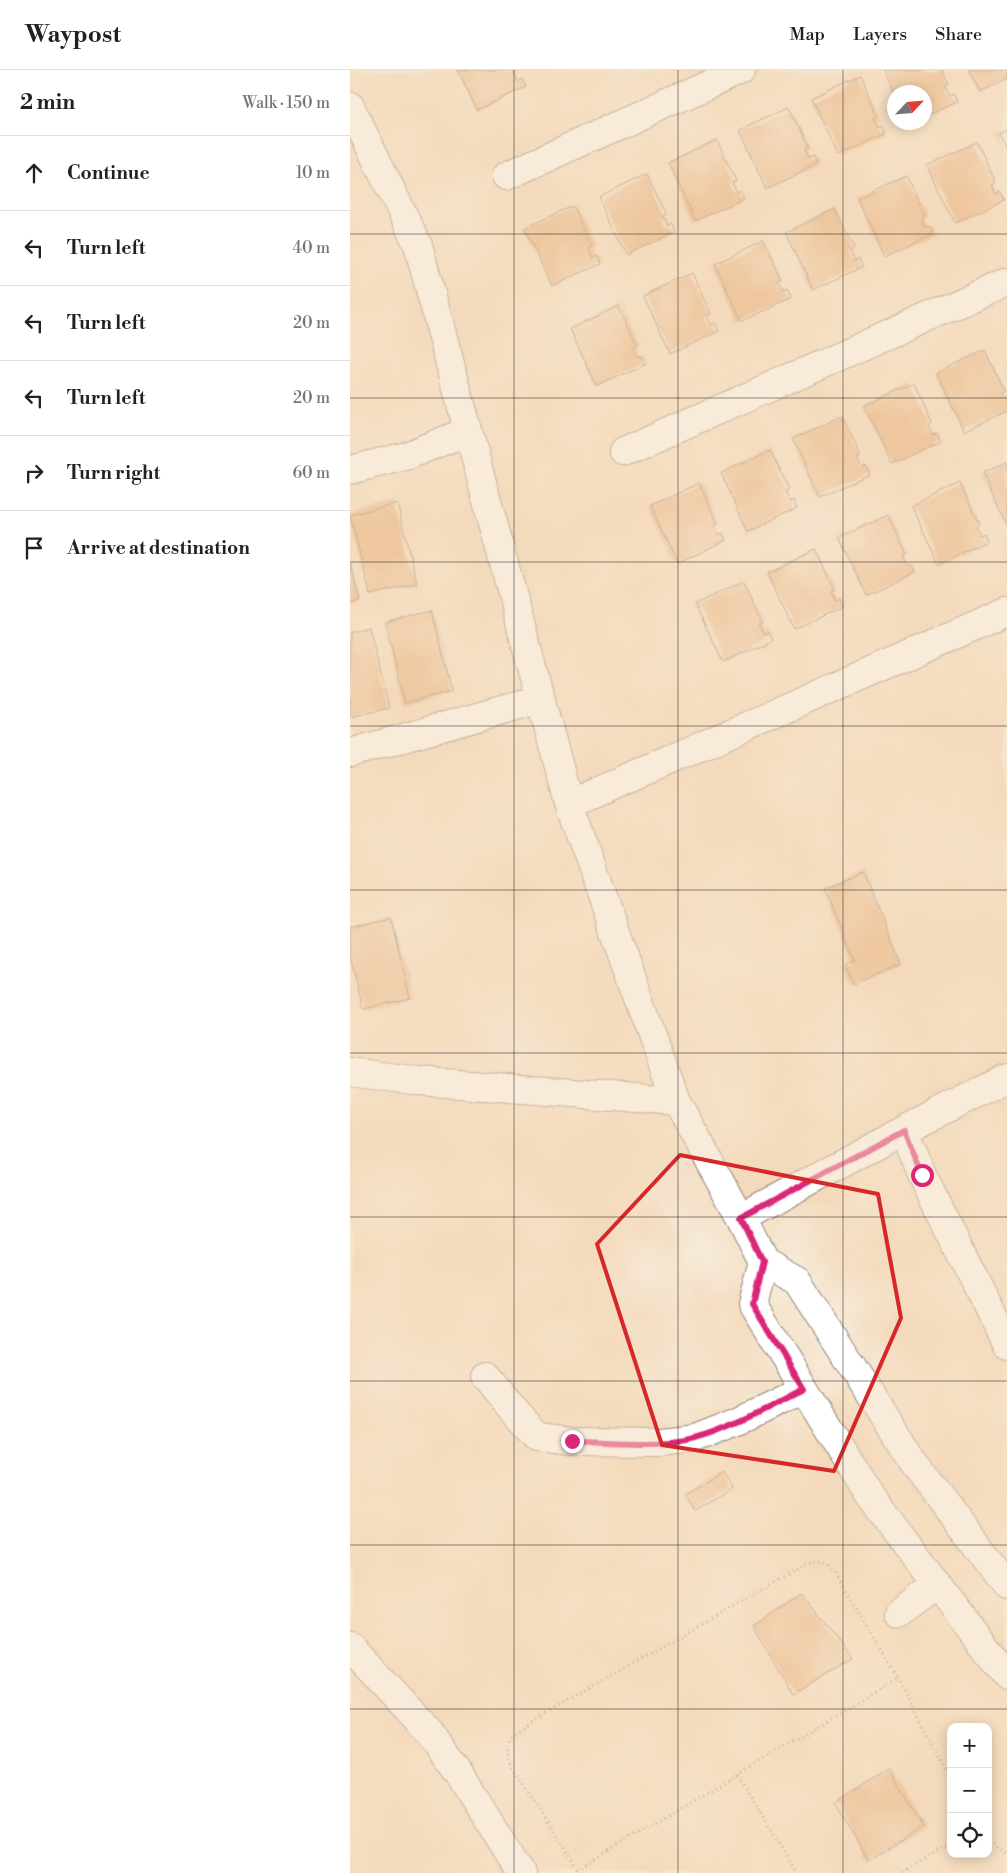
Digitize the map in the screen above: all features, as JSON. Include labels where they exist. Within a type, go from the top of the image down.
[{"type":"street","points":[[506,176],[741,70]]},
{"type":"street","points":[[350,106],[418,245],[569,804],[676,1102],[741,1218],[762,1262],[797,1281],[916,1466],[1007,1586]]},
{"type":"street","points":[[623,452],[1007,282]]},
{"type":"street","points":[[350,470],[406,456],[468,431]]},
{"type":"street","points":[[569,804],[1007,612]]},
{"type":"street","points":[[350,753],[541,699]]},
{"type":"street","points":[[350,1072],[418,1081],[676,1102]]},
{"type":"street","points":[[741,1218],[904,1130],[1007,1078]]},
{"type":"street","points":[[904,1130],[922,1175],[997,1302],[1007,1345]]},
{"type":"street","points":[[762,1262],[752,1304],[870,1496],[1007,1676]]},
{"type":"street","points":[[485,1376],[515,1414],[537,1437],[572,1441],[658,1442],[695,1438],[738,1421],[804,1389]]},
{"type":"street","points":[[899,1613],[937,1585]]},
{"type":"street","points":[[350,1647],[429,1732],[458,1773],[522,1873]]},
{"type":"path","points":[[898,1678],[580,1871],[511,1764],[508,1755],[507,1746],[509,1738],[514,1732],[808,1563],[817,1560],[830,1565],[835,1572],[898,1678],[947,1770]]},
{"type":"path","points":[[737,1775],[797,1873]]},
{"type":"path","points":[[992,1845],[1007,1854]]},
{"type":"path","points":[[902,1873],[947,1847]]},
{"type":"highlighted area","points":[[680,1155],[878,1194],[901,1318],[834,1471],[662,1445],[597,1244]]},
{"type":"building","points":[[458,70],[518,70],[514,72],[518,82],[522,79],[526,87],[477,110]]},
{"type":"building","points":[[883,70],[942,70],[949,85],[945,87],[950,96],[954,94],[957,102],[932,113],[932,85],[890,85]]},
{"type":"building","points":[[969,70],[1007,70],[1007,79],[980,92]]},
{"type":"building","points":[[860,75],[879,116],[875,117],[880,127],[883,125],[887,133],[838,156],[811,98]]},
{"type":"building","points":[[789,107],[808,148],[804,149],[808,159],[813,157],[816,165],[767,188],[740,130]]},
{"type":"building","points":[[1007,129],[1007,150],[999,133]]},
{"type":"building","points":[[717,140],[736,181],[732,183],[737,192],[740,190],[744,198],[695,221],[668,163]]},
{"type":"building","points":[[977,142],[996,183],[992,185],[996,194],[1000,192],[1004,200],[955,223],[927,165]]},
{"type":"building","points":[[647,174],[667,215],[662,216],[667,226],[671,224],[674,232],[626,255],[599,197]]},
{"type":"building","points":[[906,176],[925,216],[921,218],[925,227],[930,226],[933,234],[884,256],[857,198]]},
{"type":"building","points":[[573,206],[592,246],[589,248],[593,258],[597,256],[600,264],[552,286],[524,228]]},
{"type":"building","points":[[835,209],[854,249],[850,251],[854,261],[858,259],[862,267],[813,290],[786,232]]},
{"type":"building","points":[[763,241],[783,281],[779,283],[783,292],[787,290],[791,299],[742,321],[715,264]]},
{"type":"building","points":[[692,273],[711,314],[707,316],[711,325],[715,323],[719,331],[670,354],[643,296]]},
{"type":"building","points":[[619,306],[638,346],[634,348],[638,357],[642,356],[646,363],[597,386],[570,329]]},
{"type":"building","points":[[985,350],[1004,391],[1000,393],[1005,402],[1007,401],[1007,411],[964,431],[936,373]]},
{"type":"building","points":[[914,383],[932,424],[929,426],[933,435],[937,433],[941,441],[892,464],[864,406]]},
{"type":"building","points":[[842,416],[861,456],[857,458],[862,468],[866,466],[870,474],[820,497],[793,439]]},
{"type":"building","points":[[770,450],[789,490],[785,492],[790,502],[794,500],[797,508],[748,531],[721,473]]},
{"type":"building","points":[[1007,462],[1007,526],[982,473]]},
{"type":"building","points":[[699,483],[718,524],[714,525],[719,535],[723,533],[726,540],[677,564],[650,506]]},
{"type":"building","points":[[960,483],[979,524],[976,526],[980,535],[984,533],[987,541],[939,564],[911,506]]},
{"type":"building","points":[[397,503],[417,584],[370,595],[350,515]]},
{"type":"building","points":[[888,515],[907,555],[903,557],[908,567],[911,565],[915,572],[866,595],[839,538]]},
{"type":"building","points":[[816,549],[835,589],[831,591],[835,600],[839,598],[843,606],[794,629],[767,572]]},
{"type":"building","points":[[350,563],[360,601],[350,603]]},
{"type":"building","points":[[744,581],[763,622],[759,623],[764,633],[768,631],[771,639],[723,662],[695,604]]},
{"type":"building","points":[[432,610],[452,691],[405,703],[385,622]]},
{"type":"building","points":[[369,627],[389,708],[350,717],[350,632]]},
{"type":"building","points":[[863,872],[901,964],[854,984],[845,965],[855,960],[825,888]]},
{"type":"building","points":[[391,917],[410,998],[363,1009],[350,956],[350,927]]},
{"type":"building","points":[[722,1472],[732,1489],[695,1511],[685,1494]]},
{"type":"building","points":[[802,1593],[853,1659],[793,1694],[754,1626]]},
{"type":"building","points":[[889,1768],[924,1827],[868,1860],[836,1803]]},
{"type":"route","points":[[572,1441],[658,1442],[695,1438],[738,1421],[804,1389],[752,1304],[762,1262],[741,1218],[904,1130],[922,1175]]}]
